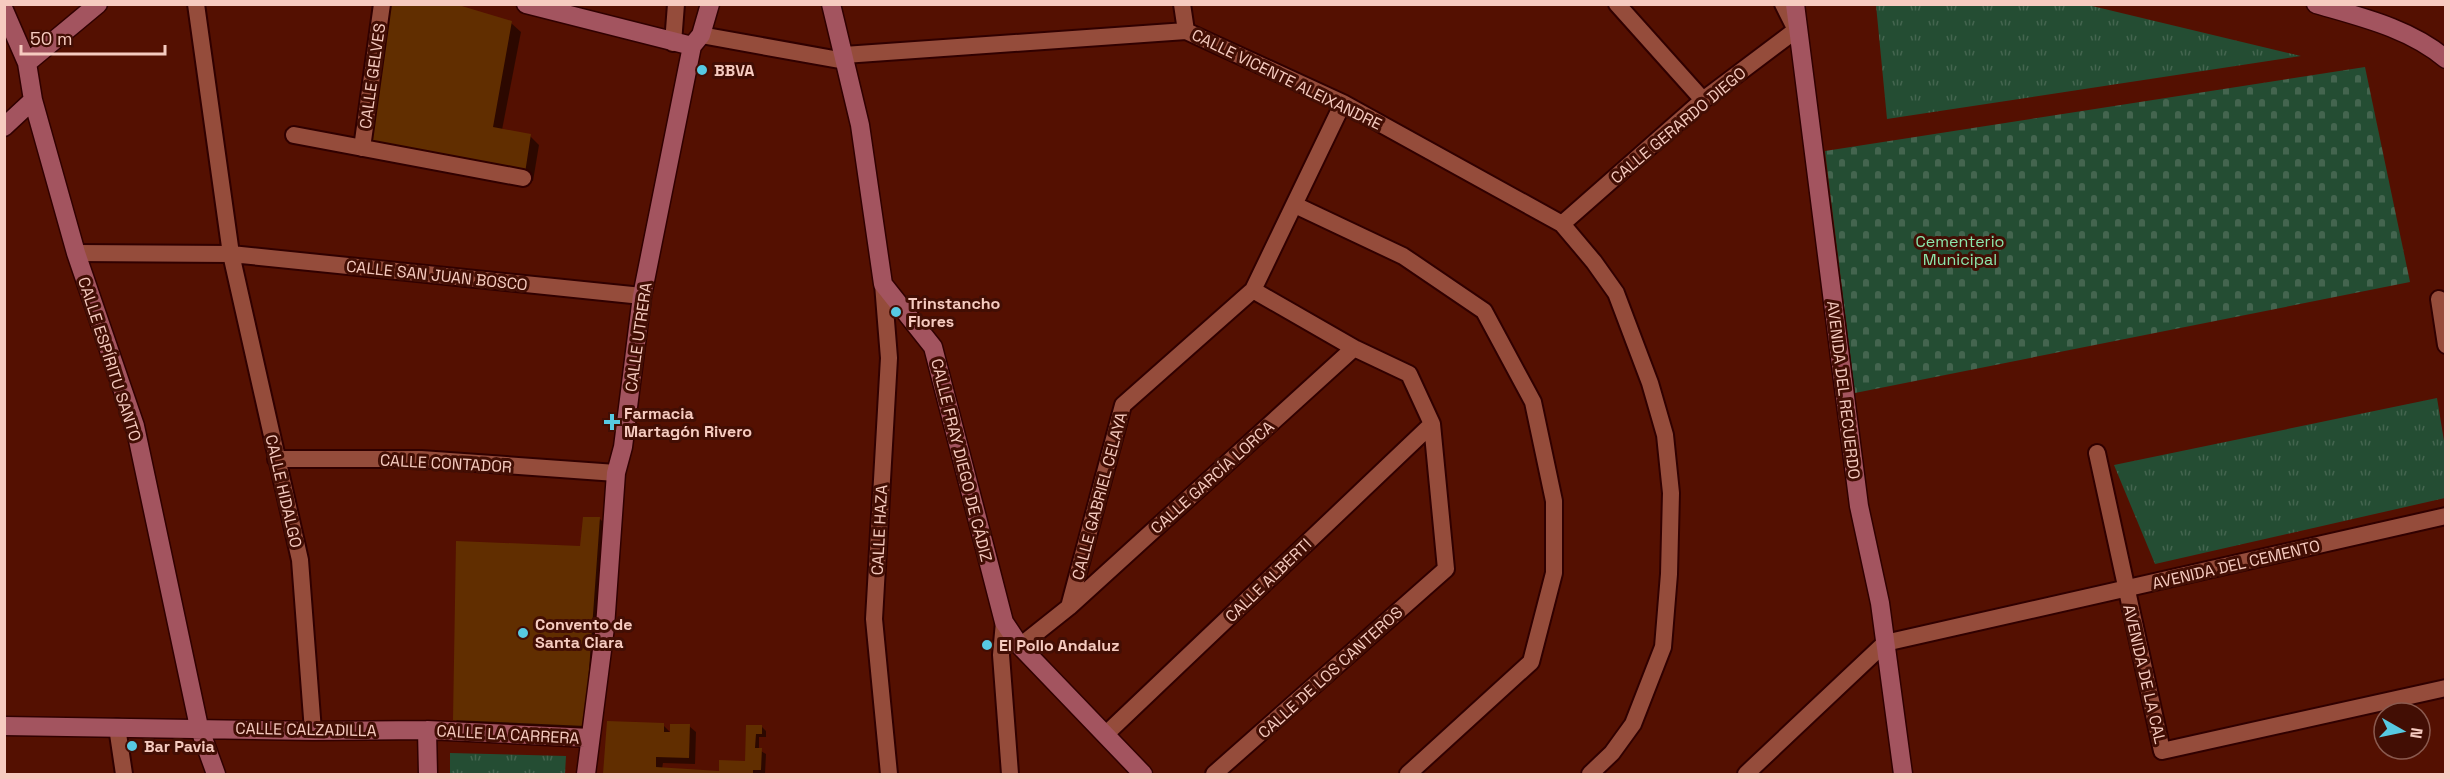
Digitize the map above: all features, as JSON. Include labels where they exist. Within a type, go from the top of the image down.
[{"type":"street","points":[[27,63],[98,4]]},
{"type":"street","name":"CALLE HIDALGO","points":[[196,4],[231,254],[300,560],[314,731]]},
{"type":"street","name":"CALLE GELVES","points":[[362,148],[382,4]]},
{"type":"street","points":[[526,4],[673,43],[697,41]]},
{"type":"street","points":[[673,43],[676,4]]},
{"type":"street","name":"CALLE UTRERA","points":[[586,774],[605,627],[616,473],[623,447],[642,296],[697,41],[710,4]]},
{"type":"street","points":[[831,4],[860,125],[883,284]]},
{"type":"street","points":[[1182,4],[1186,31]]},
{"type":"street","points":[[1617,4],[1703,100]]},
{"type":"street","points":[[1783,4],[1796,30]]},
{"type":"street","name":"AVENIDA DEL RECUERDO","points":[[1795,4],[1796,30],[1859,506],[1880,603],[1903,774]]},
{"type":"street","points":[[2316,4],[2399,31],[2435,50],[2445,59]]},
{"type":"street","name":"CALLE ESPÍRITU SANTO","points":[[4,10],[27,63],[32,82],[33,100],[76,253],[135,426],[199,727],[216,774]]},
{"type":"street","name":"CALLE GERARDO DIEGO","points":[[1562,224],[1703,100],[1796,30]]},
{"type":"street","name":"CALLE VICENTE ALEIXANDRE","points":[[697,41],[844,58],[1186,31],[1343,103],[1562,224]]},
{"type":"street","points":[[4,127],[33,100]]},
{"type":"street","name":"CALLE GABRIEL CELAYA","points":[[1069,607],[1123,405],[1253,290],[1343,103]]},
{"type":"street","points":[[294,135],[523,178]]},
{"type":"street","points":[[1295,206],[1403,256],[1484,311],[1533,402],[1554,501],[1554,573],[1531,662],[1408,774]]},
{"type":"street","points":[[1562,224],[1616,293],[1650,383],[1665,435],[1671,493],[1669,574],[1663,646],[1633,724],[1612,753],[1590,774]]},
{"type":"street","name":"CALLE SAN JUAN BOSCO","points":[[76,253],[231,254],[642,296]]},
{"type":"street","name":"CALLE FRAY DIEGO DE CÁDIZ","points":[[883,284],[933,347],[1004,622],[1020,646],[1143,774]]},
{"type":"street","name":"CALLE HAZA","points":[[883,284],[889,358],[874,619],[889,774]]},
{"type":"street","points":[[1253,290],[1354,348],[1409,374],[1432,424]]},
{"type":"street","points":[[2439,299],[2445,345]]},
{"type":"street","name":"CALLE GARCÍA LORCA","points":[[1020,646],[1069,607],[1354,348]]},
{"type":"street","name":"CALLE DE LOS CANTEROS","points":[[1214,774],[1446,569],[1432,424]]},
{"type":"street","name":"CALLE ALBERTI","points":[[1105,735],[1432,424]]},
{"type":"street","name":"AVENIDA DE LA CAL","points":[[2097,453],[2162,751],[2445,688]]},
{"type":"street","name":"CALLE CONTADOR","points":[[276,459],[421,459],[616,473]]},
{"type":"street","name":"AVENIDA DEL CEMENTO","points":[[1885,643],[2445,516]]},
{"type":"street","points":[[1004,622],[1001,655],[1010,774]]},
{"type":"street","points":[[1746,774],[1885,643]]},
{"type":"street","name":"CALLE CALZADILLA","points":[[4,726],[199,727],[314,731],[427,730]]},
{"type":"street","points":[[117,728],[123,774]]},
{"type":"street","points":[[427,730],[428,774]]},
{"type":"street","name":"CALLE LA CARRERA","points":[[427,730],[590,738]]},
{"type":"green space","points":[[1876,5],[2088,5],[2301,56],[1887,119]]},
{"type":"green space","name":"Cementerio Municipal","points":[[2365,67],[2410,282],[1855,393],[1825,151]]},
{"type":"green space","points":[[2437,398],[2445,447],[2445,498],[2155,564],[2114,465]]},
{"type":"green space","points":[[450,753],[566,756],[565,774],[450,774]]},
{"type":"building","points":[[385,4],[455,4],[512,21],[493,127],[531,134],[525,173],[368,145]]},
{"type":"building","name":"Convento de Santa Clara","points":[[583,517],[600,517],[585,726],[453,720],[456,541],[580,546]]},
{"type":"building","points":[[607,721],[664,723],[664,732],[670,732],[670,724],[690,724],[689,758],[656,757],[656,767],[719,771],[719,760],[745,761],[746,725],[762,725],[762,734],[756,734],[755,748],[762,748],[761,770],[753,770],[753,774],[603,774]]},
{"type":"place","name":"BBVA","points":[[702,70]]},
{"type":"place","name":"Trinstancho Flores","points":[[896,312]]},
{"type":"place","name":"Farmacia Martagón Rivero","points":[[612,422]]},
{"type":"place","name":"Convento de Santa Clara","points":[[523,633]]},
{"type":"place","name":"El Pollo Andaluz","points":[[987,645]]},
{"type":"place","name":"Bar Pavia","points":[[132,746]]}]
